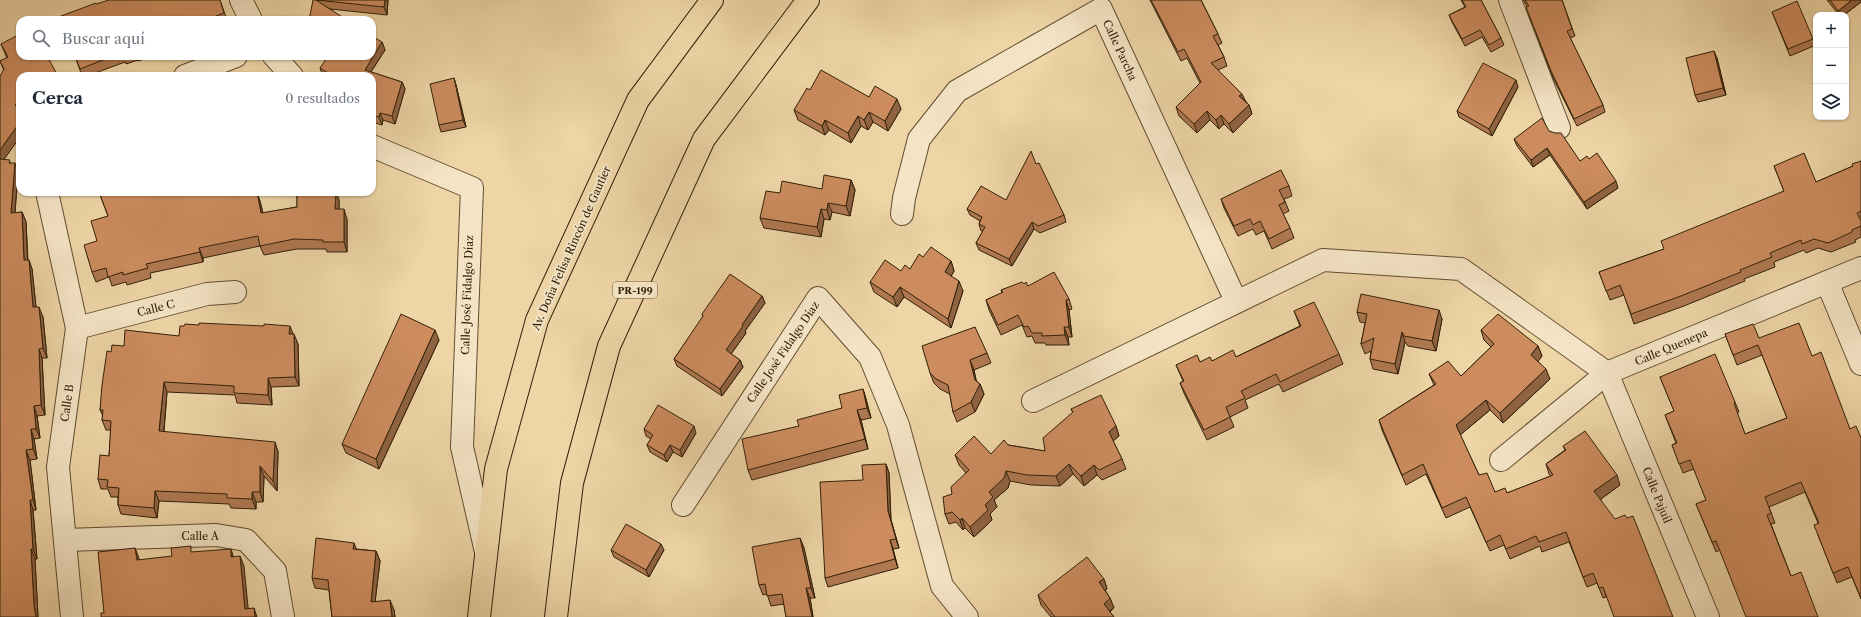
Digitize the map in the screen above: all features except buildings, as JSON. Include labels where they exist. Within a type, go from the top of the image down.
[{"type":"main road","name":"Av. Doña Felisa Rincón de Gautier","points":[[479,617],[496,469],[537,320],[638,100],[712,0]]},
{"type":"main road","name":"PR-199","points":[[556,617],[572,483],[609,346],[704,139],[808,0]]},
{"type":"street","points":[[241,0],[249,16]]},
{"type":"street","points":[[1510,0],[1559,128]]},
{"type":"street","name":"Calle Parcha","points":[[902,214],[904,198],[919,139],[957,90],[1101,9],[1236,301]]},
{"type":"street","points":[[195,72],[226,60]]},
{"type":"street","points":[[278,60],[288,72]]},
{"type":"street","name":"Calle José Fidalgo Díaz","points":[[376,148],[472,188],[462,447],[486,555]]},
{"type":"street","name":"Calle B","points":[[48,196],[78,328],[58,467],[72,617]]},
{"type":"street","points":[[1033,401],[1323,260],[1461,269],[1607,373]]},
{"type":"street","name":"Calle Quenepa","points":[[1501,460],[1607,373],[1861,268]]},
{"type":"street","points":[[1827,282],[1861,364]]},
{"type":"street","name":"Calle C","points":[[78,328],[207,294],[235,292]]},
{"type":"street","name":"Calle José Fidalgo Díaz","points":[[683,504],[818,298],[870,357],[898,425],[942,586],[968,617]]},
{"type":"street","name":"Calle Pajuil","points":[[1607,373],[1708,617]]},
{"type":"street","name":"Calle A","points":[[66,540],[216,535],[246,540],[275,571],[283,617]]}]
